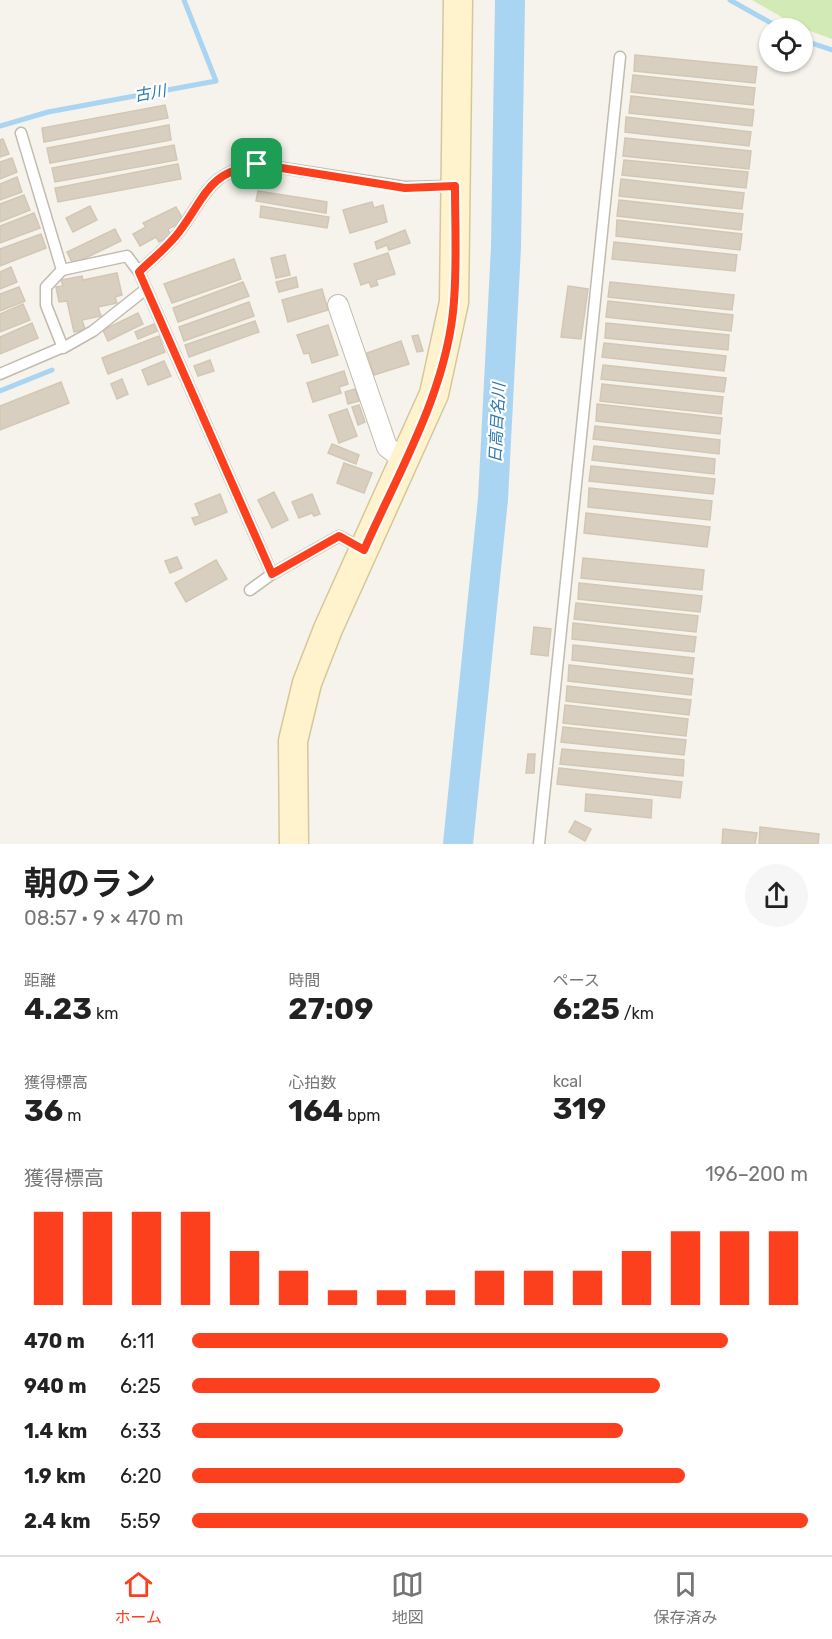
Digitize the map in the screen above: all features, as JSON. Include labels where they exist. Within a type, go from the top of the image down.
[{"type":"street","points":[[294,844],[293,741],[306,682],[327,629],[434,394],[445,352],[454,302],[458,0]]},
{"type":"street","points":[[338,305],[387,447],[404,460]]},
{"type":"lane","points":[[539,844],[620,57]]},
{"type":"lane","points":[[21,133],[62,270]]},
{"type":"lane","points":[[139,272],[178,234],[204,192],[222,175],[236,168],[257,164],[405,188],[455,186]]},
{"type":"lane","points":[[63,347],[46,305],[46,287],[62,270],[127,256],[139,272],[272,574]]},
{"type":"lane","points":[[0,374],[63,347],[93,331],[146,289]]},
{"type":"lane","points":[[250,590],[272,574],[339,536],[364,550]]},
{"type":"green space","points":[[752,0],[832,0],[832,39],[813,32],[813,18],[783,18]]},
{"type":"building","points":[[635,55],[757,67],[755,83],[634,71]]},
{"type":"building","points":[[633,75],[755,88],[753,105],[631,92]]},
{"type":"building","points":[[631,96],[754,110],[752,126],[629,113]]},
{"type":"building","points":[[165,105],[168,118],[44,142],[42,128]]},
{"type":"building","points":[[626,117],[751,132],[749,146],[625,132]]},
{"type":"building","points":[[169,125],[171,140],[50,163],[47,148]]},
{"type":"building","points":[[625,138],[751,151],[749,169],[623,156]]},
{"type":"building","points":[[3,139],[9,154],[0,157],[0,140]]},
{"type":"building","points":[[174,145],[177,160],[55,182],[52,168]]},
{"type":"building","points":[[12,158],[17,172],[0,179],[0,162]]},
{"type":"building","points":[[624,160],[748,172],[746,188],[622,175]]},
{"type":"building","points":[[178,164],[181,179],[58,202],[55,188]]},
{"type":"building","points":[[17,177],[22,192],[0,200],[0,184]]},
{"type":"building","points":[[621,179],[744,193],[742,209],[619,196]]},
{"type":"building","points":[[258,191],[327,202],[326,213],[256,201]]},
{"type":"building","points":[[24,195],[30,210],[0,222],[0,204]]},
{"type":"building","points":[[619,200],[743,214],[741,230],[617,216]]},
{"type":"building","points":[[372,202],[374,208],[383,205],[387,222],[350,233],[343,210]]},
{"type":"building","points":[[90,206],[97,220],[73,232],[66,218]]},
{"type":"building","points":[[261,206],[329,217],[327,228],[260,217]]},
{"type":"building","points":[[176,207],[184,221],[168,229],[171,235],[159,242],[156,237],[140,246],[133,234],[146,227],[143,223]]},
{"type":"building","points":[[34,213],[40,228],[0,243],[0,226]]},
{"type":"building","points":[[617,220],[742,234],[740,250],[616,236]]},
{"type":"building","points":[[115,229],[121,241],[73,264],[67,252]]},
{"type":"building","points":[[405,230],[410,243],[389,250],[387,245],[377,249],[375,242]]},
{"type":"building","points":[[41,234],[46,248],[0,266],[0,249]]},
{"type":"building","points":[[614,242],[737,255],[735,271],[612,259]]},
{"type":"building","points":[[388,253],[395,274],[376,280],[378,285],[371,287],[369,282],[361,285],[354,264]]},
{"type":"building","points":[[285,255],[290,275],[276,278],[271,258]]},
{"type":"building","points":[[234,259],[241,279],[172,303],[164,284]]},
{"type":"building","points":[[11,267],[17,282],[0,289],[0,272]]},
{"type":"building","points":[[117,273],[122,295],[115,297],[117,303],[98,307],[101,316],[82,320],[85,329],[74,332],[67,301],[59,302],[56,287],[63,286],[61,280],[82,276],[83,280]]},
{"type":"building","points":[[296,277],[298,287],[279,292],[276,282]]},
{"type":"building","points":[[243,282],[249,296],[178,322],[173,308]]},
{"type":"building","points":[[610,282],[734,295],[732,310],[608,297]]},
{"type":"building","points":[[568,286],[588,289],[581,339],[561,337]]},
{"type":"building","points":[[19,287],[25,301],[0,311],[0,294]]},
{"type":"building","points":[[322,289],[328,310],[288,322],[282,300]]},
{"type":"building","points":[[608,301],[733,315],[731,331],[606,317]]},
{"type":"building","points":[[249,302],[254,316],[184,341],[179,327]]},
{"type":"building","points":[[23,304],[30,320],[0,332],[0,314]]},
{"type":"building","points":[[138,313],[143,324],[108,341],[103,330]]},
{"type":"building","points":[[255,321],[259,332],[189,357],[185,345]]},
{"type":"building","points":[[32,323],[38,338],[0,354],[0,337]]},
{"type":"building","points":[[606,323],[729,335],[728,350],[605,338]]},
{"type":"building","points":[[154,324],[157,331],[138,339],[135,332]]},
{"type":"building","points":[[328,325],[338,355],[312,363],[309,353],[304,354],[297,335]]},
{"type":"building","points":[[418,335],[423,351],[417,352],[412,336]]},
{"type":"building","points":[[159,336],[165,352],[108,374],[102,358]]},
{"type":"building","points":[[401,341],[409,364],[374,375],[367,353]]},
{"type":"building","points":[[604,343],[726,356],[724,371],[602,357]]},
{"type":"building","points":[[210,360],[214,371],[198,376],[194,366]]},
{"type":"building","points":[[164,361],[171,376],[148,385],[142,370]]},
{"type":"building","points":[[603,365],[726,378],[724,392],[601,379]]},
{"type":"building","points":[[344,371],[348,384],[339,387],[341,393],[313,402],[307,383]]},
{"type":"building","points":[[122,379],[128,394],[117,399],[111,384]]},
{"type":"building","points":[[61,382],[69,403],[0,430],[0,406]]},
{"type":"building","points":[[602,384],[723,397],[721,414],[600,401]]},
{"type":"building","points":[[355,389],[359,401],[348,404],[345,392]]},
{"type":"building","points":[[597,404],[722,418],[720,434],[596,421]]},
{"type":"building","points":[[359,405],[365,422],[358,425],[352,407]]},
{"type":"building","points":[[347,409],[357,436],[339,443],[329,415]]},
{"type":"building","points":[[595,426],[720,440],[719,454],[593,439]]},
{"type":"building","points":[[332,444],[359,455],[356,464],[328,453]]},
{"type":"building","points":[[594,446],[715,459],[714,474],[592,460]]},
{"type":"building","points":[[344,463],[372,473],[364,493],[337,483]]},
{"type":"building","points":[[591,466],[715,479],[713,494],[589,481]]},
{"type":"building","points":[[589,488],[712,501],[710,520],[588,507]]},
{"type":"building","points":[[274,492],[288,520],[272,528],[258,500]]},
{"type":"building","points":[[220,494],[227,512],[195,525],[192,518],[200,516],[195,504]]},
{"type":"building","points":[[312,494],[320,514],[314,516],[312,513],[299,518],[292,502]]},
{"type":"building","points":[[586,513],[710,527],[707,547],[584,533]]},
{"type":"building","points":[[177,557],[182,568],[170,573],[165,561]]},
{"type":"building","points":[[583,558],[704,570],[702,590],[581,578]]},
{"type":"building","points":[[216,560],[227,579],[186,602],[175,583]]},
{"type":"building","points":[[579,583],[702,596],[700,612],[578,599]]},
{"type":"building","points":[[576,603],[698,616],[696,632],[574,619]]},
{"type":"building","points":[[573,623],[696,637],[694,652],[572,639]]},
{"type":"building","points":[[534,627],[551,629],[548,656],[531,654]]},
{"type":"building","points":[[573,645],[694,658],[692,674],[572,660]]},
{"type":"building","points":[[569,665],[693,679],[691,695],[568,681]]},
{"type":"building","points":[[567,686],[691,700],[689,715],[566,701]]},
{"type":"building","points":[[565,705],[688,719],[686,736],[563,723]]},
{"type":"building","points":[[563,727],[686,740],[684,755],[561,742]]},
{"type":"building","points":[[562,749],[684,760],[683,776],[560,764]]},
{"type":"building","points":[[528,754],[535,754],[534,773],[526,773]]},
{"type":"building","points":[[559,768],[682,782],[680,798],[557,784]]},
{"type":"building","points":[[586,794],[652,800],[651,818],[585,811]]},
{"type":"building","points":[[575,821],[591,829],[585,841],[569,832]]},
{"type":"building","points":[[760,827],[819,834],[818,844],[759,844]]},
{"type":"building","points":[[723,829],[757,833],[755,844],[722,844]]},
{"type":"waterway","name":"古川","points":[[0,126],[48,112],[216,81],[184,0]]},
{"type":"waterway","name":"日高目名川","points":[[458,844],[493,499],[506,247],[510,0]]},
{"type":"waterway","points":[[730,0],[762,18]]},
{"type":"waterway","points":[[813,44],[832,50]]},
{"type":"waterway","points":[[0,391],[52,370]]},
{"type":"route","points":[[257,164],[405,188],[455,186],[454,302],[445,352],[434,394],[364,550],[339,536],[272,574],[139,272],[178,234],[204,192],[222,175],[236,168],[257,164]]}]
